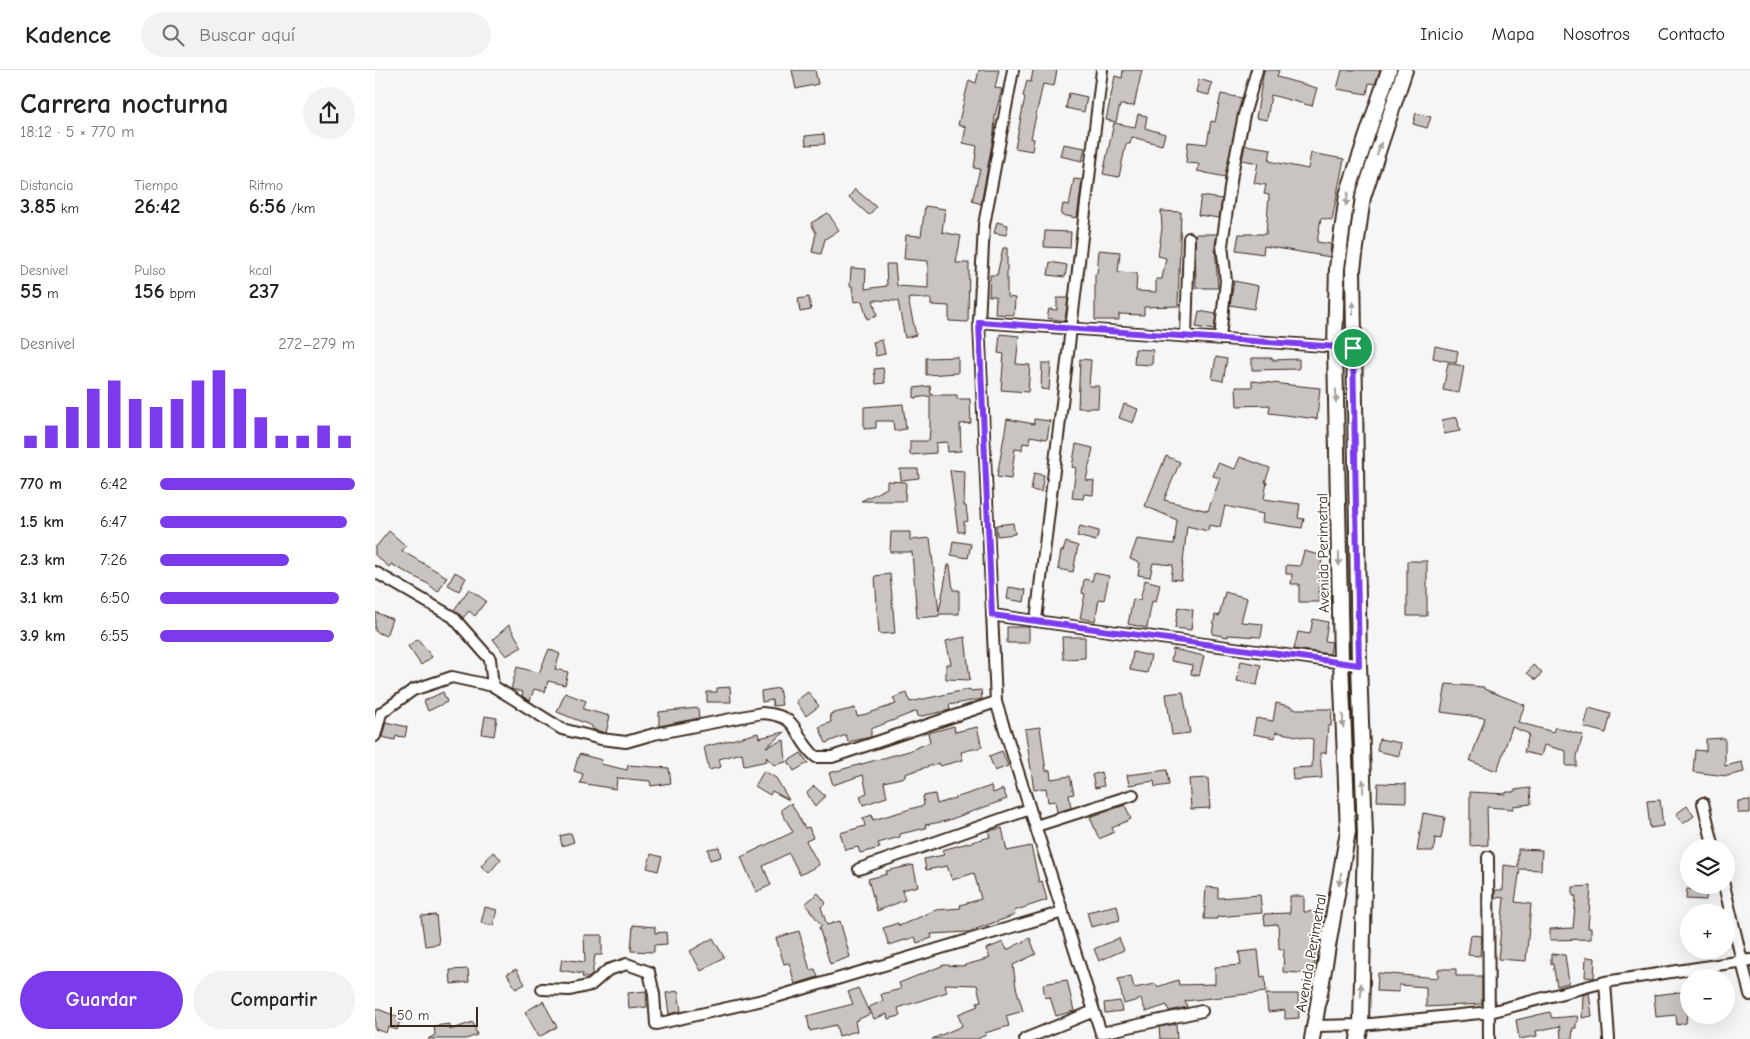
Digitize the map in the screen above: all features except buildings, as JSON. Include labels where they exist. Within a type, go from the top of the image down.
[{"type":"main road","name":"Avenida Perimetral","points":[[1313,1033],[1348,831],[1341,662],[1335,347],[1337,268],[1347,195],[1389,70]]},
{"type":"main road","points":[[1358,1039],[1361,1025],[1365,834],[1359,665],[1353,269],[1363,197],[1405,70]]},
{"type":"street","points":[[1013,70],[984,225],[979,322],[996,702],[1101,1033],[1202,1012]]},
{"type":"street","points":[[1036,620],[1102,70]]},
{"type":"street","points":[[1220,338],[1226,281],[1222,245],[1235,157],[1244,114],[1257,70]]},
{"type":"street","points":[[1186,336],[1189,238]]},
{"type":"street","points":[[979,322],[1353,348]]},
{"type":"street","points":[[375,572],[453,617],[490,659],[493,686]]},
{"type":"street","points":[[992,615],[1359,665]]},
{"type":"street","points":[[375,736],[381,713],[413,690],[452,677],[493,686],[562,729],[601,739],[626,742],[654,734],[762,713],[779,714],[792,722],[806,749],[816,757],[832,757],[996,702]]},
{"type":"street","points":[[1036,826],[1133,795]]},
{"type":"street","points":[[1703,803],[1712,839]]},
{"type":"street","points":[[859,869],[1030,809]]},
{"type":"street","points":[[1488,857],[1489,1039]]},
{"type":"street","points":[[1727,894],[1746,961],[1750,995]]},
{"type":"street","points":[[542,989],[569,990],[591,985],[608,970],[627,964],[649,972],[654,994],[656,1024],[776,997],[1063,912]]},
{"type":"street","points":[[1313,1033],[1361,1025],[1489,1012],[1605,982],[1746,961]]},
{"type":"street","points":[[1605,982],[1609,1039]]},
{"type":"street","points":[[1025,1039],[1094,1011]]},
{"type":"route","points":[[979,322],[1353,348],[1359,665],[992,615],[979,322]]}]
